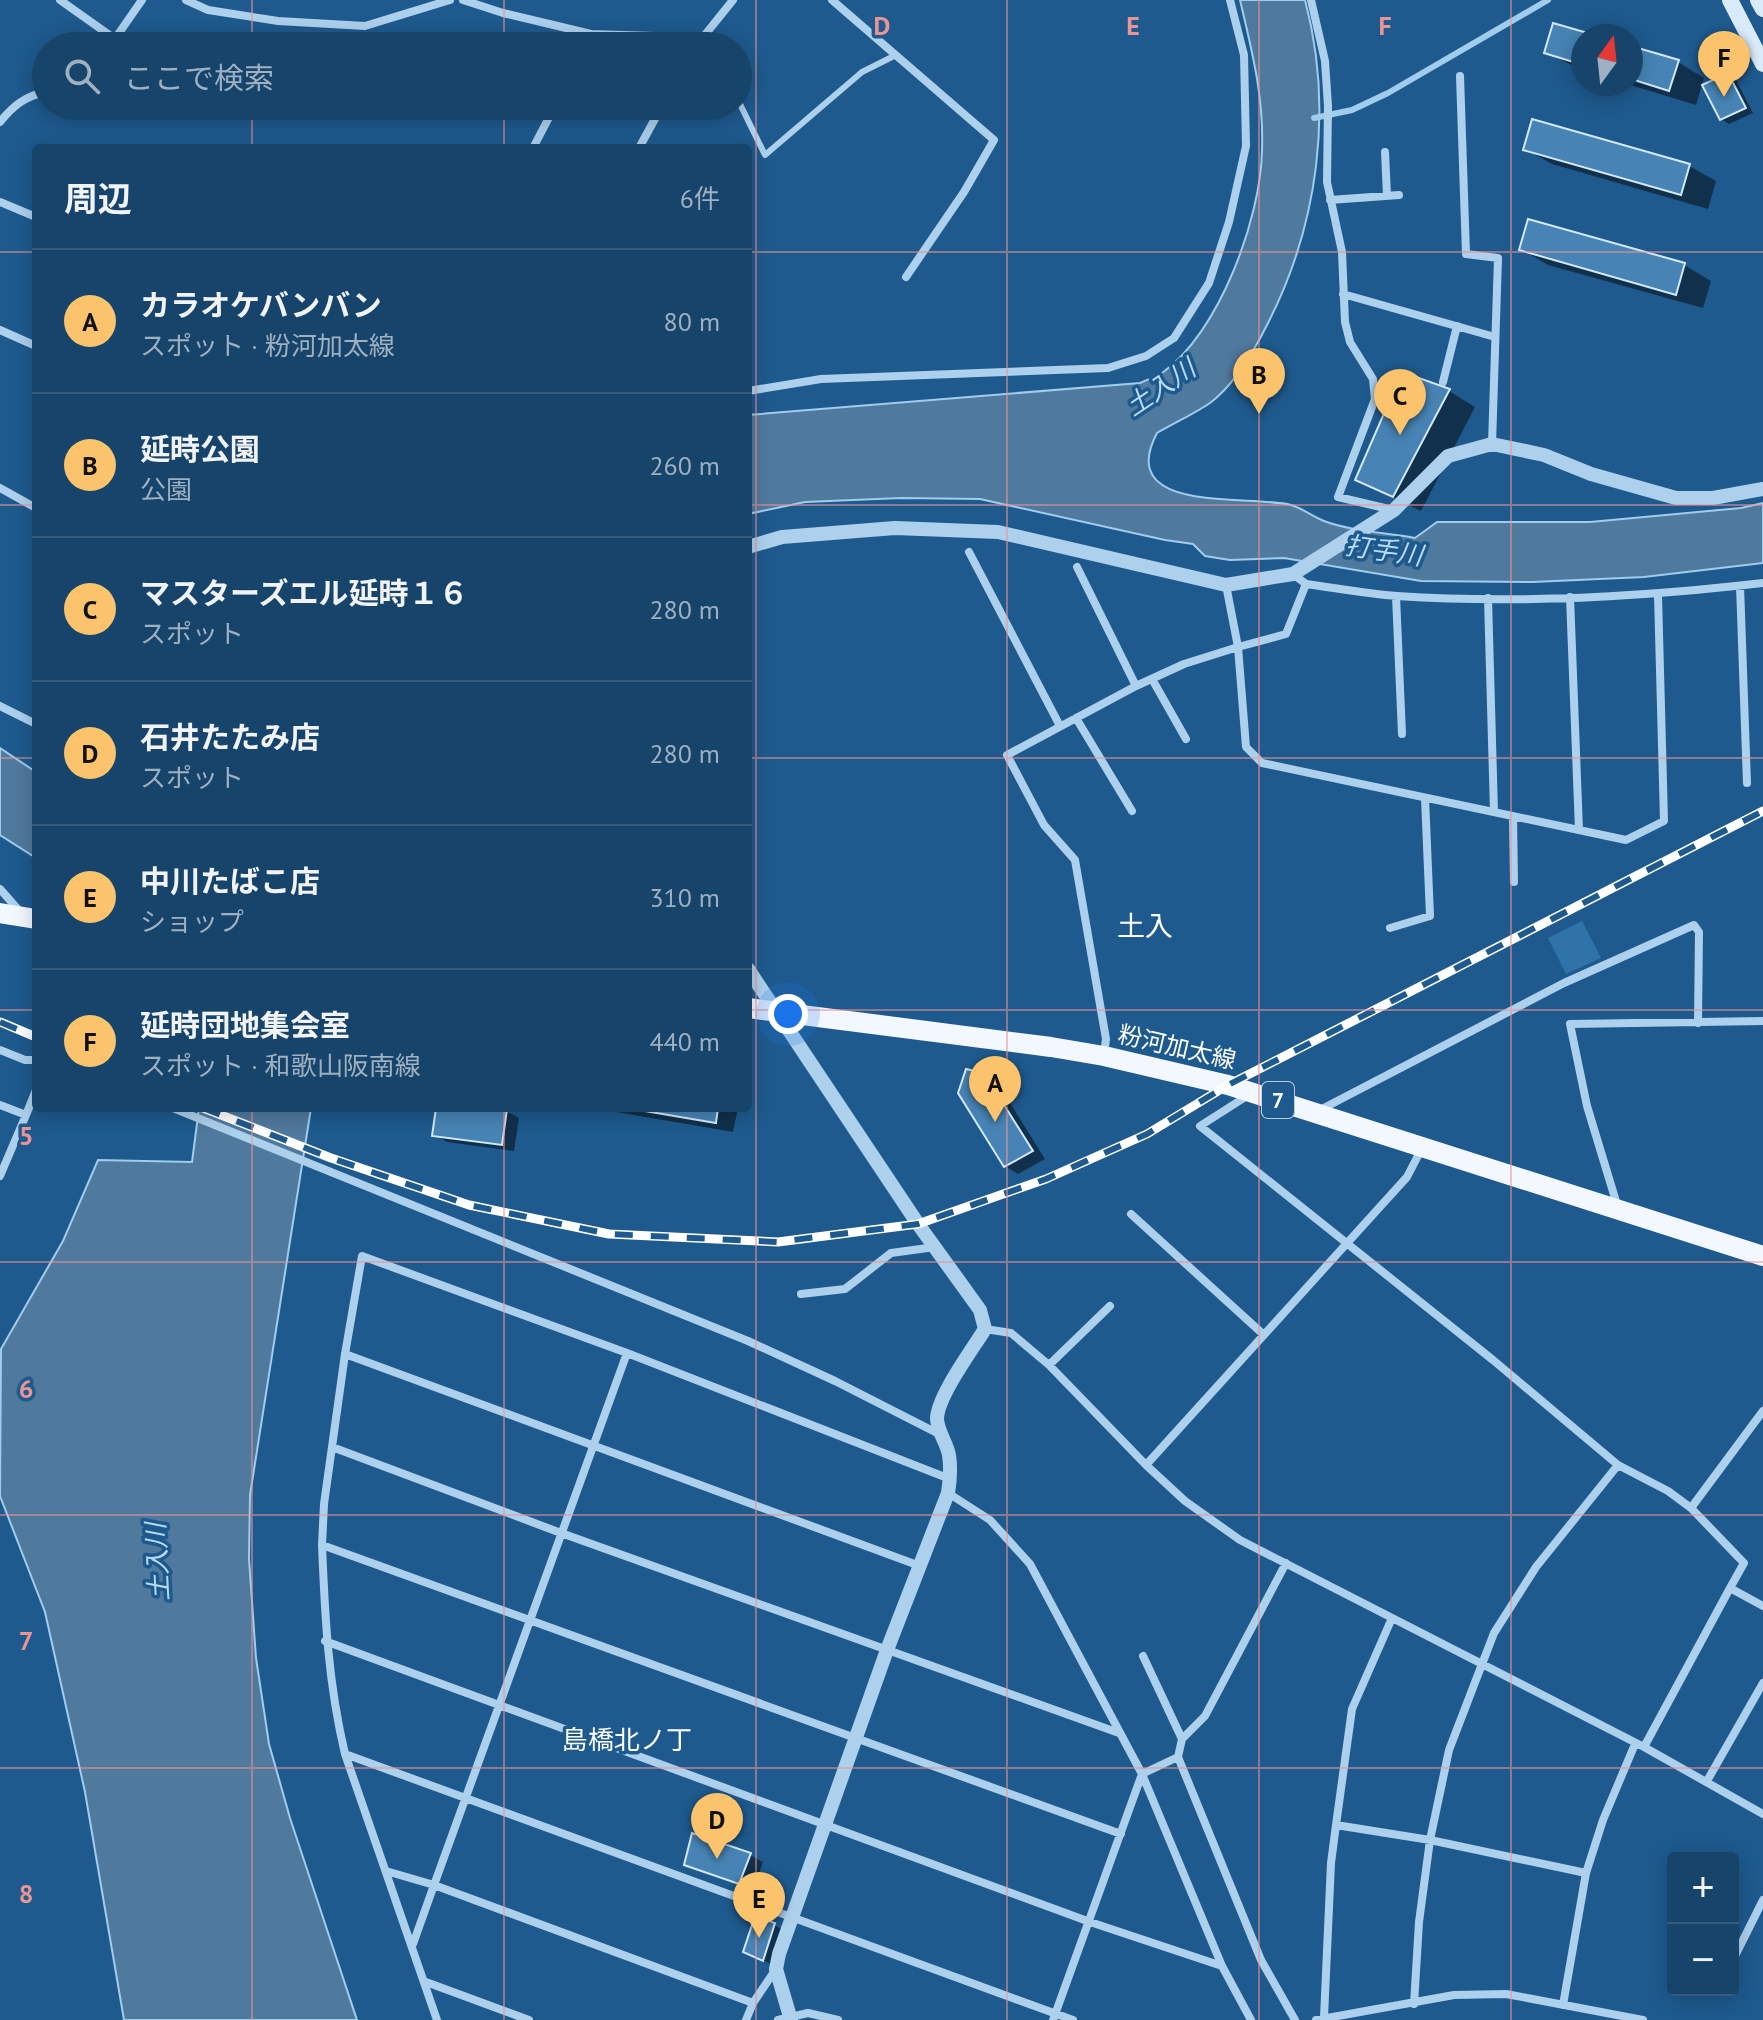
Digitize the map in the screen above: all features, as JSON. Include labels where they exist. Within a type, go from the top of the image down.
[{"type":"main road","points":[[1730,0],[1763,64]]},
{"type":"main road","points":[[1758,0],[1763,9]]},
{"type":"main road","points":[[0,913],[30,918]]},
{"type":"main road","name":"粉河加太線","points":[[752,1009],[1104,1056],[1316,1112],[1763,1256]]},
{"type":"street","points":[[60,0],[100,32]]},
{"type":"street","points":[[119,32],[142,0]]},
{"type":"street","points":[[186,0],[208,10],[278,21],[365,26],[450,0]]},
{"type":"street","points":[[463,0],[583,32]]},
{"type":"street","points":[[707,32],[733,0]]},
{"type":"street","points":[[832,0],[994,140],[964,192],[906,277]]},
{"type":"street","points":[[752,390],[821,379],[1108,368],[1146,356],[1174,338],[1209,283],[1229,222],[1246,146],[1244,55],[1230,0]]},
{"type":"street","points":[[1311,0],[1325,61],[1327,182],[1342,252],[1343,294],[1350,342],[1373,379],[1375,399],[1338,497],[1394,510]]},
{"type":"street","points":[[1460,76],[1466,254],[1498,258],[1492,444]]},
{"type":"street","points":[[0,122],[15,104],[32,95]]},
{"type":"street","points":[[535,144],[548,120]]},
{"type":"street","points":[[641,144],[654,120]]},
{"type":"street","points":[[1385,152],[1387,196]]},
{"type":"street","points":[[1330,200],[1399,195]]},
{"type":"street","points":[[0,202],[32,215]]},
{"type":"street","points":[[1343,294],[1495,337]]},
{"type":"street","points":[[1443,382],[1457,326]]},
{"type":"street","points":[[0,330],[32,344]]},
{"type":"street","points":[[752,546],[782,537],[895,528],[998,532],[1226,585],[1293,574],[1394,510],[1448,456],[1492,444],[1544,455],[1591,474],[1676,498],[1713,498],[1763,489]]},
{"type":"street","points":[[0,488],[32,506]]},
{"type":"street","points":[[969,552],[1060,726]]},
{"type":"street","points":[[1077,567],[1136,686]]},
{"type":"street","points":[[1293,574],[1306,584],[1396,596],[1488,598],[1658,595],[1763,583]]},
{"type":"street","points":[[1104,1056],[1106,1039],[1075,860],[1044,825],[1007,755],[1184,664],[1286,634],[1306,584]]},
{"type":"street","points":[[1226,585],[1238,647],[1246,747],[1262,763],[1626,840],[1664,821],[1658,595]]},
{"type":"street","points":[[1740,586],[1747,783]]},
{"type":"street","points":[[1396,596],[1402,734]]},
{"type":"street","points":[[1570,597],[1579,830]]},
{"type":"street","points":[[1488,598],[1494,812]]},
{"type":"street","points":[[1152,679],[1186,739]]},
{"type":"street","points":[[0,706],[32,722]]},
{"type":"street","points":[[1076,718],[1132,811]]},
{"type":"street","points":[[1390,928],[1430,916],[1425,798]]},
{"type":"street","points":[[1513,816],[1514,882]]},
{"type":"street","points":[[0,889],[30,918]]},
{"type":"street","points":[[1316,1112],[1564,983],[1694,925],[1699,932],[1698,1023]]},
{"type":"street","points":[[746,2020],[753,2003],[776,1969],[824,1824],[950,1486],[949,1453],[940,1434],[937,1416],[944,1398],[985,1329],[980,1310],[752,975]]},
{"type":"street","points":[[1620,1212],[1587,1106],[1570,1024],[1763,1021]]},
{"type":"street","points":[[0,1050],[32,1060]]},
{"type":"street","points":[[1252,1093],[1200,1126],[1493,1360],[1618,1465],[1668,1491],[1691,1508],[1744,1563],[1639,1745],[1603,1820],[1586,1873],[1563,2005]]},
{"type":"street","points":[[0,1176],[32,1100]]},
{"type":"street","points":[[0,1105],[26,1115]]},
{"type":"street","points":[[183,1112],[748,1341],[940,1434]]},
{"type":"street","points":[[1146,1465],[1407,1177],[1422,1147]]},
{"type":"street","points":[[1131,1214],[1264,1335]]},
{"type":"street","points":[[801,1294],[845,1289],[891,1253],[935,1247]]},
{"type":"street","points":[[437,2020],[345,1754],[332,1698],[325,1641],[324,1504],[362,1256],[627,1353],[950,1486],[990,1520],[1030,1564],[1100,1691],[1142,1774],[1222,1966],[1251,2020]]},
{"type":"street","points":[[1049,1365],[1110,1306]]},
{"type":"street","points":[[985,1329],[1011,1333],[1049,1365],[1185,1501],[1240,1540],[1639,1745],[1763,1814]]},
{"type":"street","points":[[412,1945],[627,1353]]},
{"type":"street","points":[[345,1354],[920,1566]]},
{"type":"street","points":[[1691,1508],[1763,1411]]},
{"type":"street","points":[[332,1447],[561,1533],[1119,1733]]},
{"type":"street","points":[[1414,2004],[1419,1922],[1430,1840],[1449,1750],[1481,1665],[1494,1633],[1536,1567],[1618,1465]]},
{"type":"street","points":[[322,1545],[1121,1834]]},
{"type":"street","points":[[1286,1563],[1205,1716],[1182,1739],[1178,1757],[1261,1960],[1295,2020]]},
{"type":"street","points":[[1730,1588],[1763,1606]]},
{"type":"street","points":[[1392,1618],[1352,1709],[1331,1863],[1320,2019],[1454,1995],[1506,1994],[1643,2020]]},
{"type":"street","points":[[325,1641],[1090,1922],[1222,1966]]},
{"type":"street","points":[[1143,1656],[1182,1739]]},
{"type":"street","points":[[1707,1781],[1763,1683]]},
{"type":"street","points":[[345,1754],[792,1917],[1054,2017],[1073,2020]]},
{"type":"street","points":[[1054,2017],[1142,1774],[1178,1757]]},
{"type":"street","points":[[1336,1825],[1430,1840],[1586,1873]]},
{"type":"street","points":[[386,1871],[434,1885],[753,2003]]},
{"type":"street","points":[[1739,1948],[1763,1900]]},
{"type":"street","points":[[776,1969],[787,2019],[808,2013],[838,2020]]},
{"type":"street","points":[[426,1982],[529,2020]]},
{"type":"lane","points":[[748,120],[765,155],[862,72],[896,55]]},
{"type":"shaded area","points":[[1582,921],[1601,958],[1566,974],[1548,938]]},
{"type":"water","points":[[1240,0],[1305,0],[1314,41],[1319,125],[1309,207],[1299,248],[1256,346],[1219,396],[1157,433],[1149,459],[1154,477],[1169,489],[1192,496],[1291,505],[1334,524],[1415,538],[1437,522],[1590,522],[1741,508],[1763,503],[1763,563],[1644,577],[1533,582],[1421,581],[1284,558],[1230,560],[1205,556],[1193,544],[980,499],[805,502],[752,513],[752,415],[1140,383],[1162,373],[1183,355],[1202,331],[1233,272],[1254,208],[1260,177],[1262,130],[1253,56]]},
{"type":"water","points":[[0,748],[32,769],[32,855],[0,835]]},
{"type":"water","name":"土入川","points":[[198,1112],[310,1112],[250,1495],[249,1559],[256,1658],[269,1744],[290,1818],[357,2020],[124,2020],[85,1792],[45,1612],[0,1496],[1,1349],[63,1241],[98,1160],[192,1162]]},
{"type":"building","points":[[1553,23],[1571,28],[1571,61],[1544,53]]},
{"type":"building","points":[[1643,50],[1679,60],[1669,91],[1643,83]]},
{"type":"building","points":[[1728,73],[1746,108],[1720,120],[1702,85]]},
{"type":"building","points":[[1532,119],[1690,164],[1681,195],[1523,150]]},
{"type":"building","points":[[1528,219],[1685,263],[1676,295],[1519,250]]},
{"type":"building","points":[[1402,372],[1450,389],[1393,497],[1355,480]]},
{"type":"building","points":[[966,1069],[984,1073],[1033,1151],[1004,1167],[958,1093]]},
{"type":"building","points":[[435,1112],[507,1112],[502,1145],[432,1136]]},
{"type":"building","points":[[651,1112],[717,1112],[716,1123]]},
{"type":"building","points":[[692,1833],[751,1853],[739,1884],[684,1865]]},
{"type":"building","points":[[755,1916],[775,1923],[763,1961],[743,1952]]},
{"type":"waterway","points":[[1314,118],[1352,110],[1388,93],[1548,0]]},
{"type":"railway","points":[[213,1112],[331,1158],[469,1205],[609,1234],[778,1242],[918,1224],[1046,1179],[1147,1134],[1228,1085],[1763,811]]},
{"type":"railway","points":[[0,1022],[32,1035]]},
{"type":"place","name":"延時団地集会室","points":[[1724,97]]},
{"type":"place","name":"延時公園","points":[[1259,414]]},
{"type":"place","name":"マスターズエル延時１６","points":[[1400,435]]},
{"type":"place","name":"カラオケバンバン","points":[[995,1122]]},
{"type":"place","name":"石井たたみ店","points":[[717,1859]]},
{"type":"place","name":"中川たばこ店","points":[[759,1938]]},
{"type":"district","name":"土入","points":[[1145,925]]},
{"type":"district","name":"島橋北ノ丁","points":[[627,1739]]},
{"type":"water label","name":"打手川","points":[[1384,550]]}]
